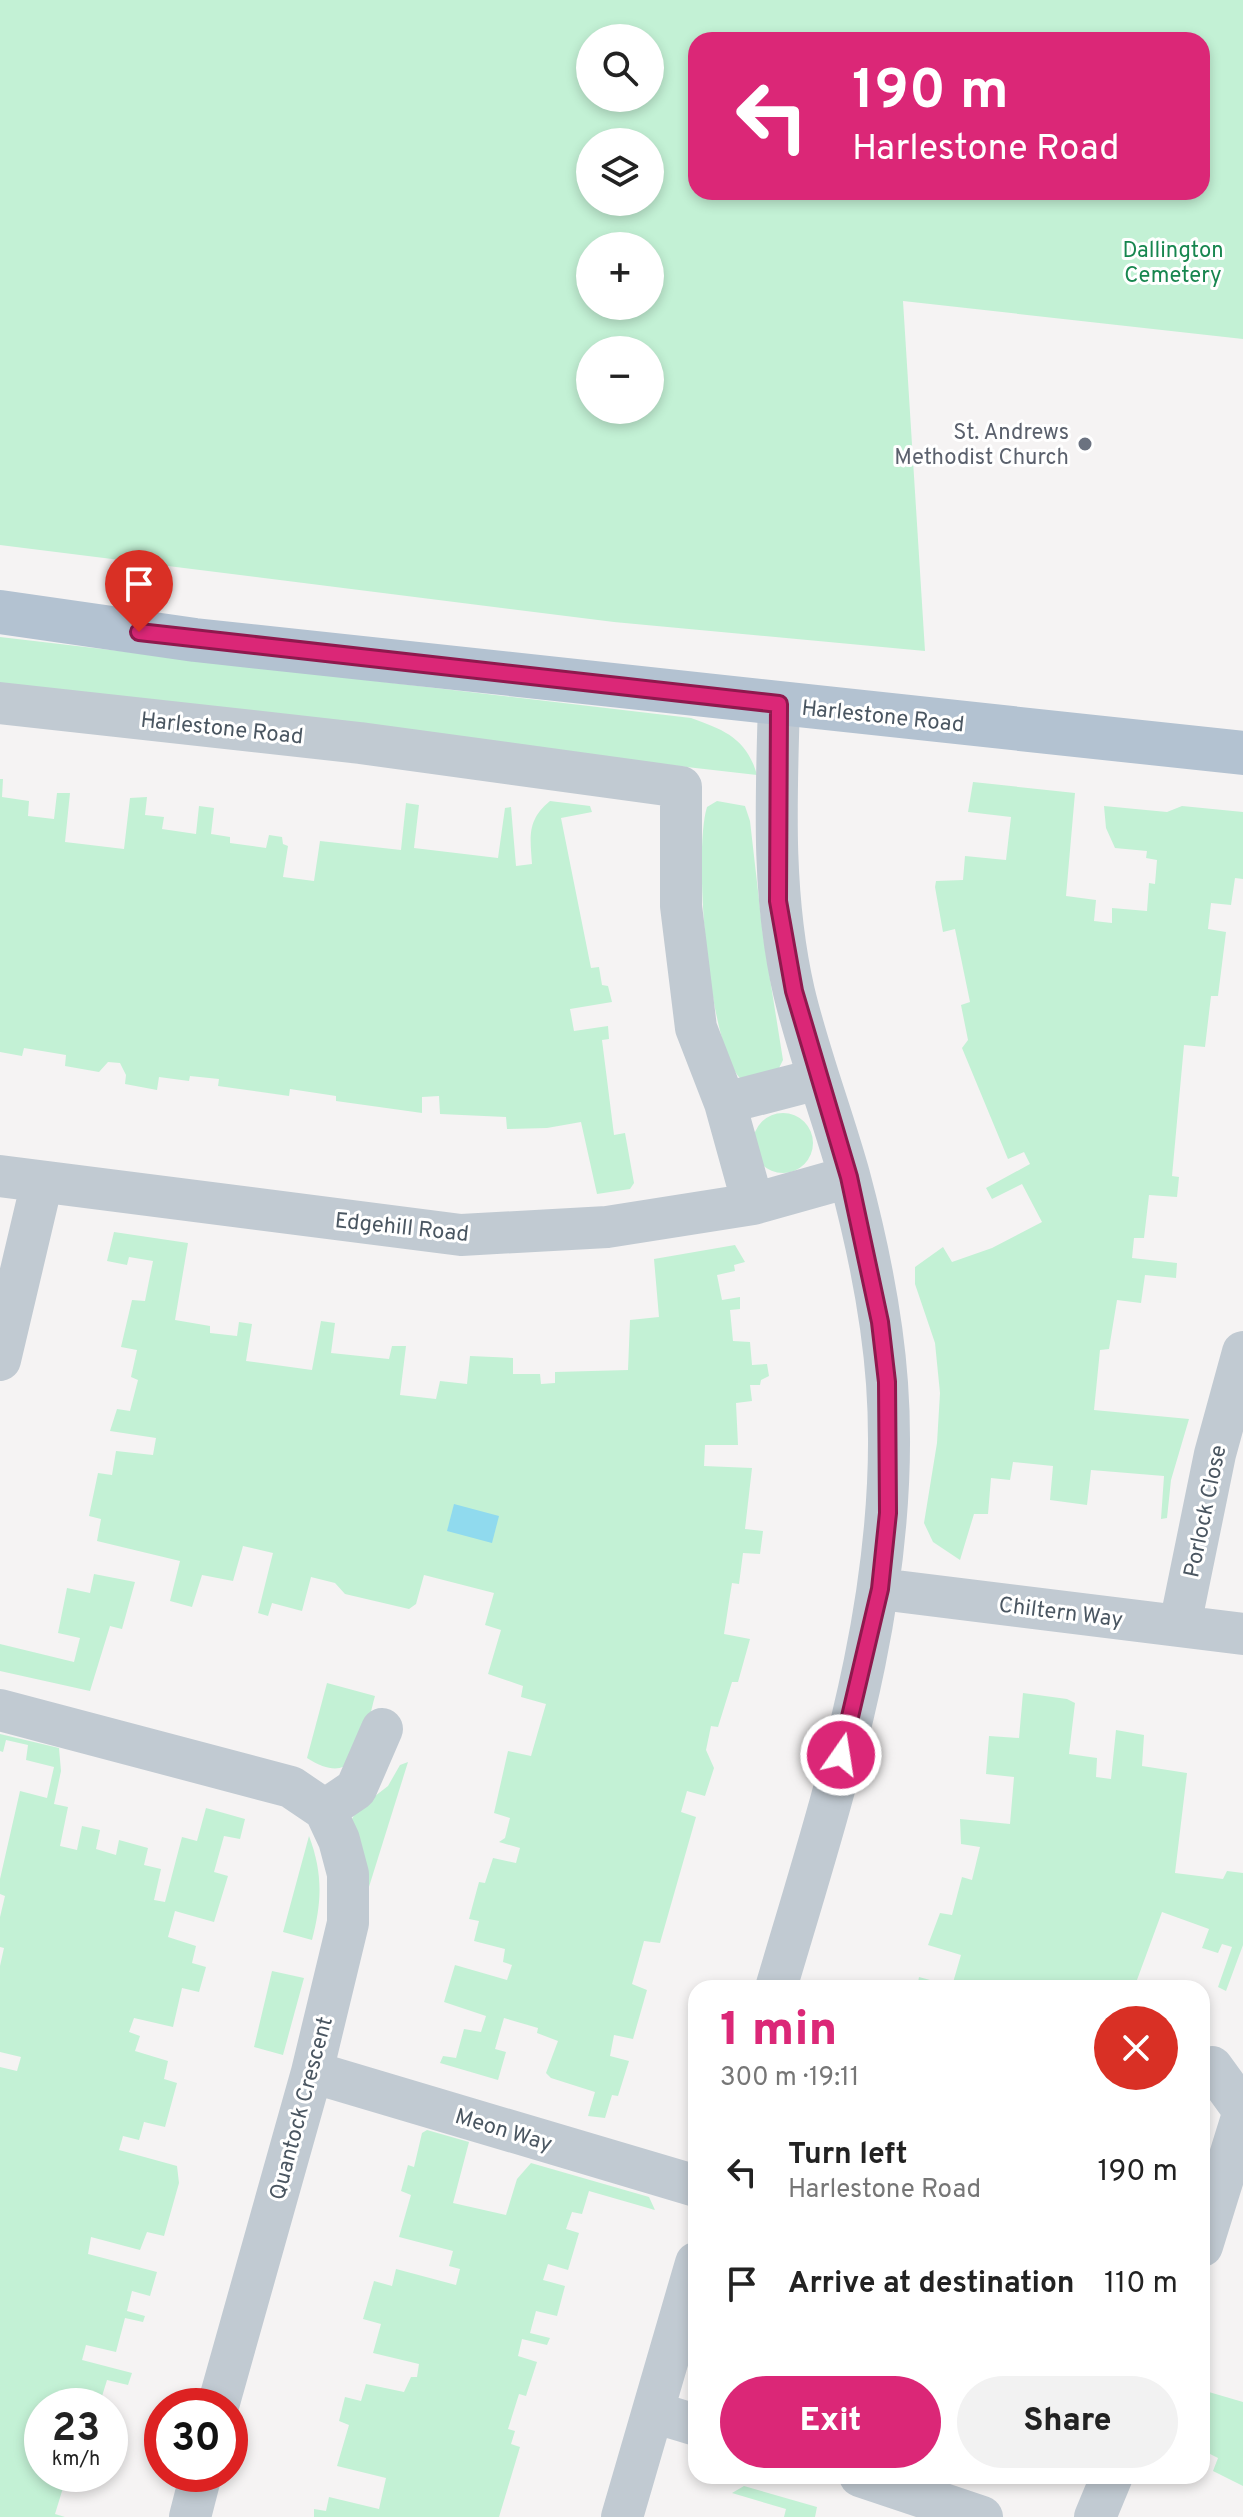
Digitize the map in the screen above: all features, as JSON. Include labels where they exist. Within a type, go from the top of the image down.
[{"type":"main road","name":"Harlestone Road","points":[[0,612],[195,640],[1243,753]]},
{"type":"street","name":"Harlestone Road","points":[[0,703],[360,743],[681,787],[681,906],[696,1028],[725,1103]]},
{"type":"street","points":[[778,1980],[829,1810],[880,1589],[888,1513],[887,1382],[880,1322],[849,1177],[794,991],[778,901],[779,704]]},
{"type":"street","points":[[753,1204],[725,1103],[818,1079]]},
{"type":"street","name":"Edgehill Road","points":[[0,1176],[461,1235],[607,1227],[753,1204],[849,1177]]},
{"type":"street","points":[[0,1360],[42,1182]]},
{"type":"street","name":"Porlock Close","points":[[1180,1625],[1215,1454],[1243,1352]]},
{"type":"street","name":"Chiltern Way","points":[[880,1589],[1243,1634]]},
{"type":"street","points":[[0,1710],[291,1787],[325,1810],[356,1789],[382,1729]]},
{"type":"street","name":"Quantock Crescent","points":[[223,2388],[312,2072],[348,1923],[348,1874],[325,1810]]},
{"type":"street","points":[[1210,2220],[1243,2112],[1212,2067]]},
{"type":"street","name":"Meon Way","points":[[312,2072],[688,2184]]},
{"type":"street","points":[[622,2517],[688,2291]]},
{"type":"street","points":[[653,2412],[688,2423]]},
{"type":"street","points":[[884,2484],[982,2517]]},
{"type":"street","points":[[1095,2517],[1109,2484]]},
{"type":"street","points":[[190,2517],[196,2492]]},
{"type":"green space","name":"Dallington Cemetery","points":[[0,0],[1243,0],[1243,339],[903,301],[925,651],[614,622],[0,545]]},
{"type":"green space","points":[[0,637],[691,718],[724,732],[741,744],[757,775],[0,689]]},
{"type":"green space","points":[[0,779],[3,779],[2,797],[29,801],[28,816],[54,819],[57,793],[70,793],[65,842],[124,849],[130,798],[147,797],[145,815],[164,817],[162,829],[196,834],[199,806],[214,808],[211,834],[230,837],[230,843],[266,848],[269,835],[282,837],[283,844],[288,846],[283,877],[314,881],[320,841],[401,850],[406,803],[419,805],[414,848],[498,858],[505,808],[511,807],[516,866],[532,864],[534,822],[550,801],[590,806],[592,812],[561,818],[591,968],[599,967],[602,985],[608,986],[612,1002],[570,1009],[574,1031],[608,1026],[609,1039],[602,1040],[614,1135],[625,1133],[634,1183],[630,1189],[597,1194],[581,1122],[547,1128],[507,1129],[506,1117],[440,1114],[439,1096],[422,1097],[422,1113],[336,1101],[336,1096],[290,1089],[289,1096],[218,1086],[219,1079],[190,1076],[189,1081],[159,1077],[157,1090],[125,1084],[126,1075],[120,1063],[108,1062],[99,1072],[65,1066],[66,1055],[24,1048],[22,1056],[0,1052]]},
{"type":"green space","points":[[973,782],[1075,793],[1066,896],[1096,900],[1094,921],[1112,923],[1112,908],[1147,911],[1149,883],[1155,884],[1157,860],[1146,858],[1147,851],[1115,848],[1106,828],[1104,806],[1167,812],[1182,806],[1243,812],[1243,879],[1235,878],[1231,905],[1211,903],[1208,929],[1226,932],[1218,996],[1211,996],[1205,1047],[1184,1045],[1172,1176],[1179,1177],[1177,1197],[1149,1195],[1144,1238],[1134,1238],[1132,1258],[1177,1263],[1176,1278],[1145,1275],[1141,1303],[1117,1300],[1109,1349],[1100,1350],[1094,1410],[1189,1419],[1171,1480],[1167,1518],[1161,1519],[1164,1476],[1091,1470],[1087,1505],[1050,1500],[1053,1466],[1013,1462],[1010,1480],[991,1478],[988,1514],[974,1514],[960,1560],[933,1542],[924,1523],[937,1443],[940,1393],[935,1343],[915,1284],[915,1267],[943,1247],[952,1262],[992,1248],[1042,1222],[1022,1184],[992,1199],[986,1188],[1030,1164],[1024,1152],[1008,1159],[962,1048],[968,1040],[961,1005],[970,1002],[955,929],[943,932],[935,887],[936,881],[963,880],[965,856],[1006,860],[1011,817],[968,812]]},
{"type":"green space","points":[[717,801],[745,806],[750,821],[763,935],[783,1060],[778,1070],[740,1078],[729,1059],[719,1028],[706,947],[703,830],[707,807]]},
{"type":"green space","points":[[783,1113],[794,1115],[804,1122],[811,1132],[811,1154],[804,1164],[794,1171],[783,1173],[772,1171],[762,1164],[755,1154],[753,1143],[755,1132],[762,1122],[772,1115]]},
{"type":"green space","points":[[114,1232],[188,1243],[175,1320],[210,1326],[210,1333],[237,1336],[239,1322],[252,1324],[246,1361],[312,1370],[321,1321],[335,1323],[331,1353],[389,1359],[392,1346],[406,1346],[400,1395],[436,1399],[440,1381],[467,1384],[470,1356],[513,1358],[513,1374],[540,1374],[541,1384],[555,1383],[555,1372],[628,1370],[630,1320],[659,1317],[654,1259],[735,1245],[745,1262],[734,1265],[735,1271],[717,1275],[722,1300],[740,1297],[740,1309],[730,1310],[733,1341],[750,1342],[752,1365],[767,1364],[769,1376],[761,1380],[760,1385],[750,1385],[752,1401],[736,1403],[738,1445],[705,1445],[704,1466],[752,1468],[745,1529],[763,1531],[760,1554],[743,1553],[739,1584],[732,1583],[724,1634],[750,1639],[738,1682],[732,1682],[718,1727],[711,1726],[706,1750],[714,1768],[705,1796],[687,1791],[681,1812],[696,1817],[660,1943],[644,1941],[632,1984],[647,1990],[633,2039],[614,2035],[610,2056],[629,2061],[618,2096],[612,2095],[605,2118],[588,2116],[595,2092],[551,2078],[546,2073],[558,2041],[537,2033],[538,2028],[504,2018],[495,2049],[506,2052],[498,2080],[440,2063],[443,2056],[456,2058],[464,2029],[481,2032],[486,2016],[444,2002],[455,1965],[507,1980],[512,1965],[503,1962],[505,1949],[474,1941],[479,1921],[469,1919],[479,1882],[485,1883],[493,1858],[516,1863],[520,1848],[499,1842],[505,1838],[510,1818],[494,1813],[508,1751],[531,1756],[546,1704],[521,1697],[523,1686],[488,1674],[501,1630],[485,1625],[494,1593],[424,1575],[416,1604],[409,1609],[345,1594],[335,1583],[311,1577],[302,1611],[272,1603],[268,1616],[258,1613],[273,1553],[243,1546],[233,1581],[202,1575],[192,1607],[170,1601],[180,1561],[97,1541],[101,1519],[89,1516],[98,1473],[112,1475],[116,1451],[153,1455],[156,1438],[110,1431],[117,1409],[130,1411],[138,1380],[131,1377],[137,1350],[121,1347],[132,1300],[145,1301],[153,1261],[129,1257],[127,1265],[107,1261]]},
{"type":"green space","points":[[94,1574],[135,1582],[122,1629],[110,1626],[90,1691],[0,1671],[0,1644],[74,1662],[80,1638],[58,1633],[67,1588],[90,1593]]},
{"type":"green space","points":[[327,1683],[375,1696],[357,1754],[349,1764],[338,1768],[325,1767],[307,1758]]},
{"type":"green space","points":[[1023,1693],[1067,1699],[1075,1703],[1069,1754],[1097,1758],[1096,1777],[1111,1779],[1116,1730],[1144,1735],[1142,1766],[1187,1773],[1175,1873],[1223,1879],[1227,1871],[1243,1873],[1243,1945],[1226,1991],[1218,1987],[1232,1947],[1222,1944],[1218,1953],[1202,1948],[1209,1929],[1162,1912],[1137,1980],[954,1980],[961,1955],[928,1945],[940,1913],[952,1915],[962,1877],[972,1880],[980,1847],[961,1844],[960,1819],[1010,1824],[1014,1777],[986,1774],[989,1736],[1019,1738]]},
{"type":"green space","points":[[0,1734],[59,1748],[61,1771],[54,1804],[68,1807],[60,1846],[77,1850],[82,1826],[100,1830],[96,1849],[116,1855],[119,1840],[148,1848],[144,1865],[161,1869],[154,1900],[165,1902],[182,1837],[197,1841],[206,1808],[245,1819],[240,1839],[224,1836],[214,1872],[228,1876],[214,1922],[175,1911],[168,1937],[196,1946],[192,1963],[206,1967],[199,1992],[182,1988],[173,2027],[134,2018],[129,2032],[140,2036],[135,2051],[168,2061],[164,2079],[177,2083],[165,2127],[144,2122],[139,2140],[123,2136],[119,2150],[177,2166],[179,2183],[164,2236],[147,2232],[140,2250],[91,2237],[88,2254],[157,2272],[150,2296],[132,2291],[127,2311],[145,2316],[143,2322],[125,2318],[116,2352],[86,2345],[82,2360],[132,2373],[128,2385],[107,2380],[105,2388],[24,2388],[24,2492],[62,2492],[55,2514],[65,2517],[0,2517],[0,2067],[17,2071],[21,2057],[0,2052],[0,1966],[4,1948],[0,1947],[0,1917],[5,1896],[0,1894],[0,1879],[20,1791],[47,1798],[54,1767],[26,1760],[28,1745],[6,1740],[3,1752],[0,1751]]},
{"type":"green space","points":[[408,1762],[368,1890],[352,1819],[357,1810],[388,1786],[400,1765]]},
{"type":"green space","points":[[309,1836],[320,1888],[312,1940],[283,1932]]},
{"type":"green space","points":[[272,1971],[304,1978],[283,2055],[254,2047]]},
{"type":"green space","points":[[427,2130],[469,2142],[453,2203],[506,2215],[517,2179],[531,2163],[649,2197],[655,2210],[589,2191],[582,2214],[572,2212],[566,2229],[579,2233],[568,2270],[548,2264],[543,2280],[565,2286],[557,2316],[536,2311],[530,2333],[550,2338],[547,2345],[522,2339],[518,2356],[537,2362],[526,2396],[519,2394],[508,2429],[515,2431],[511,2444],[520,2447],[499,2517],[314,2517],[314,2509],[326,2511],[329,2497],[379,2509],[386,2478],[337,2466],[349,2425],[339,2421],[345,2397],[361,2401],[366,2384],[404,2392],[411,2377],[417,2377],[419,2364],[373,2353],[381,2324],[363,2319],[374,2281],[392,2286],[396,2269],[456,2285],[460,2269],[449,2266],[453,2251],[399,2237],[411,2195],[401,2191],[408,2165],[414,2167],[422,2133]]},
{"type":"green space","points":[[1210,2392],[1243,2402],[1243,2486],[1213,2471],[1218,2458],[1210,2454]]},
{"type":"green space","points":[[744,2486],[817,2507],[815,2517],[784,2517],[786,2509],[732,2493]]},
{"type":"water","points":[[454,1504],[499,1516],[492,1543],[447,1531]]},
{"type":"place","name":"St. Andrews Methodist Church","points":[[1085,444]]},
{"type":"route","points":[[139,632],[779,704],[776,796],[778,901],[794,991],[849,1177],[880,1322],[887,1382],[888,1513],[880,1589],[841,1755]]}]
